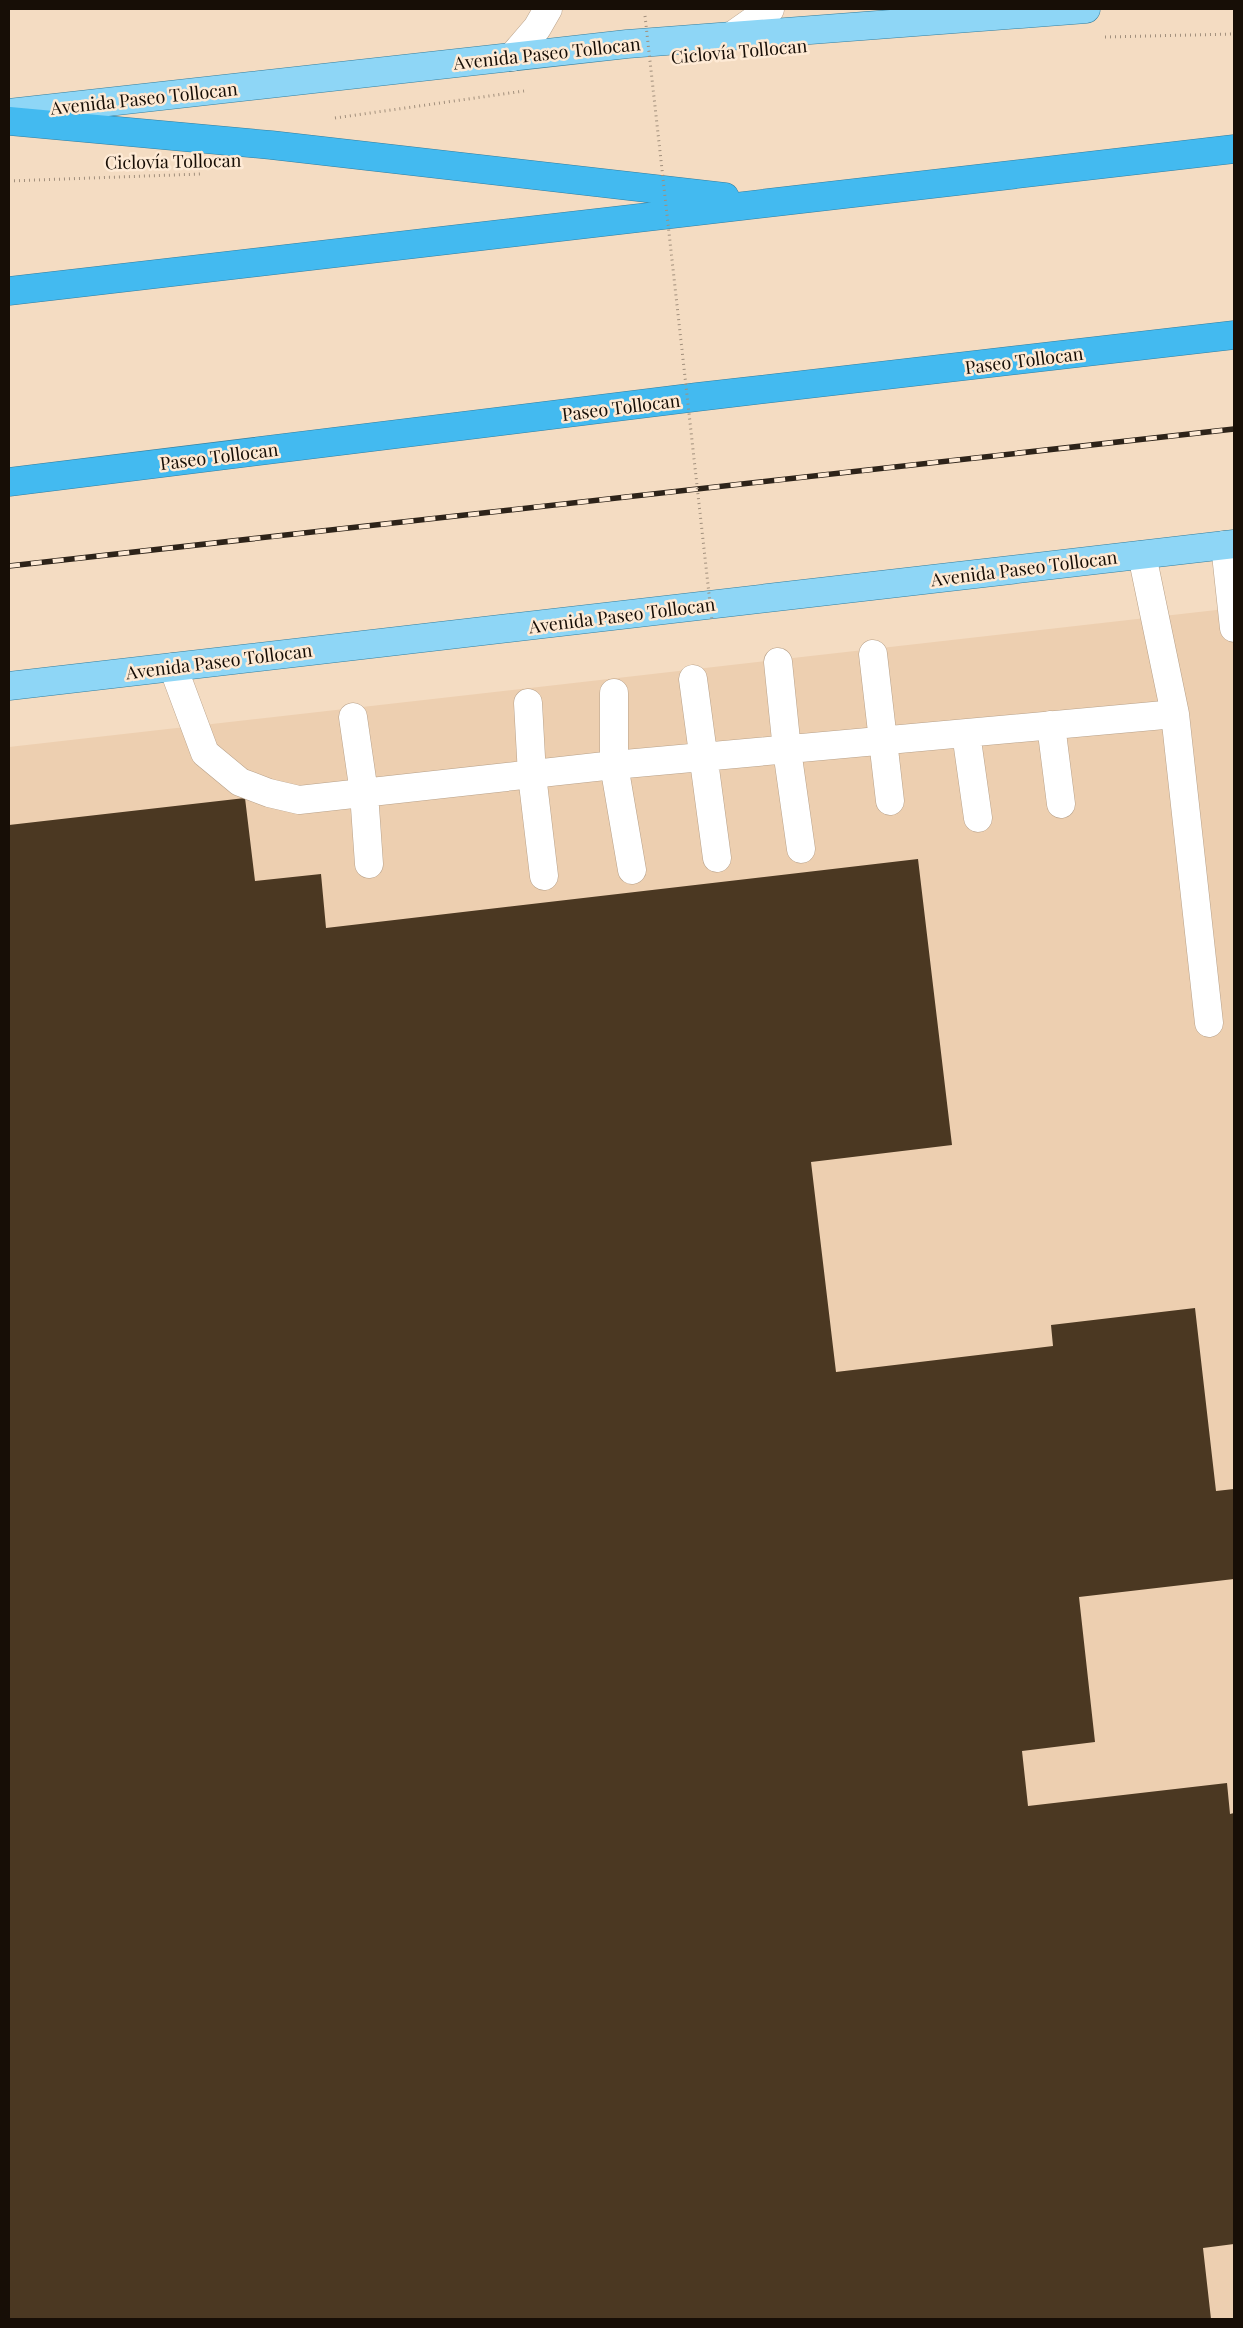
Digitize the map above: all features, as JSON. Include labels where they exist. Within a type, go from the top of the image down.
[{"type":"highway","points":[[9,121],[271,145],[771,203]]},
{"type":"highway","points":[[9,291],[1234,149]]},
{"type":"highway","name":"Paseo Tollocan","points":[[9,482],[697,397],[1234,335]]},
{"type":"main road","name":"Avenida Paseo Tollocan","points":[[9,113],[628,44],[1033,11],[1086,9]]},
{"type":"main road","name":"Avenida Paseo Tollocan","points":[[9,686],[1229,545]]},
{"type":"street","points":[[512,57],[537,28],[548,9]]},
{"type":"street","points":[[733,35],[770,9]]},
{"type":"street","points":[[1229,545],[1234,628]]},
{"type":"street","points":[[1142,554],[1175,714],[1209,1023]]},
{"type":"street","points":[[873,654],[890,801]]},
{"type":"street","points":[[778,662],[787,750],[801,849]]},
{"type":"street","points":[[173,667],[205,753],[240,782],[269,794],[299,800],[704,757],[1175,714]]},
{"type":"street","points":[[693,679],[717,858]]},
{"type":"street","points":[[614,693],[614,766],[632,870]]},
{"type":"street","points":[[528,703],[532,775],[544,876]]},
{"type":"street","points":[[353,717],[364,794],[370,864]]},
{"type":"street","points":[[1051,725],[1061,804]]},
{"type":"street","points":[[966,733],[978,818]]},
{"type":"path","points":[[645,16],[712,621]]},
{"type":"path","points":[[1104,37],[1234,34]]},
{"type":"path","name":"Ciclovía Tollocan","points":[[646,73],[655,72]]},
{"type":"path","points":[[333,118],[532,90]]},
{"type":"path","name":"Ciclovía Tollocan","points":[[9,181],[202,174]]},
{"type":"shaded area","points":[[1234,608],[1234,2319],[9,2319],[9,747]]},
{"type":"building","points":[[245,798],[255,881],[321,874],[326,928],[918,859],[952,1145],[811,1162],[836,1372],[1053,1346],[1051,1325],[1195,1308],[1216,1491],[1234,1489],[1234,1579],[1079,1597],[1095,1742],[1022,1751],[1028,1806],[1227,1783],[1230,1814],[1234,1813],[1234,2244],[1203,2248],[1211,2319],[9,2319],[9,825]]},
{"type":"railway","points":[[9,566],[1234,429]]}]
